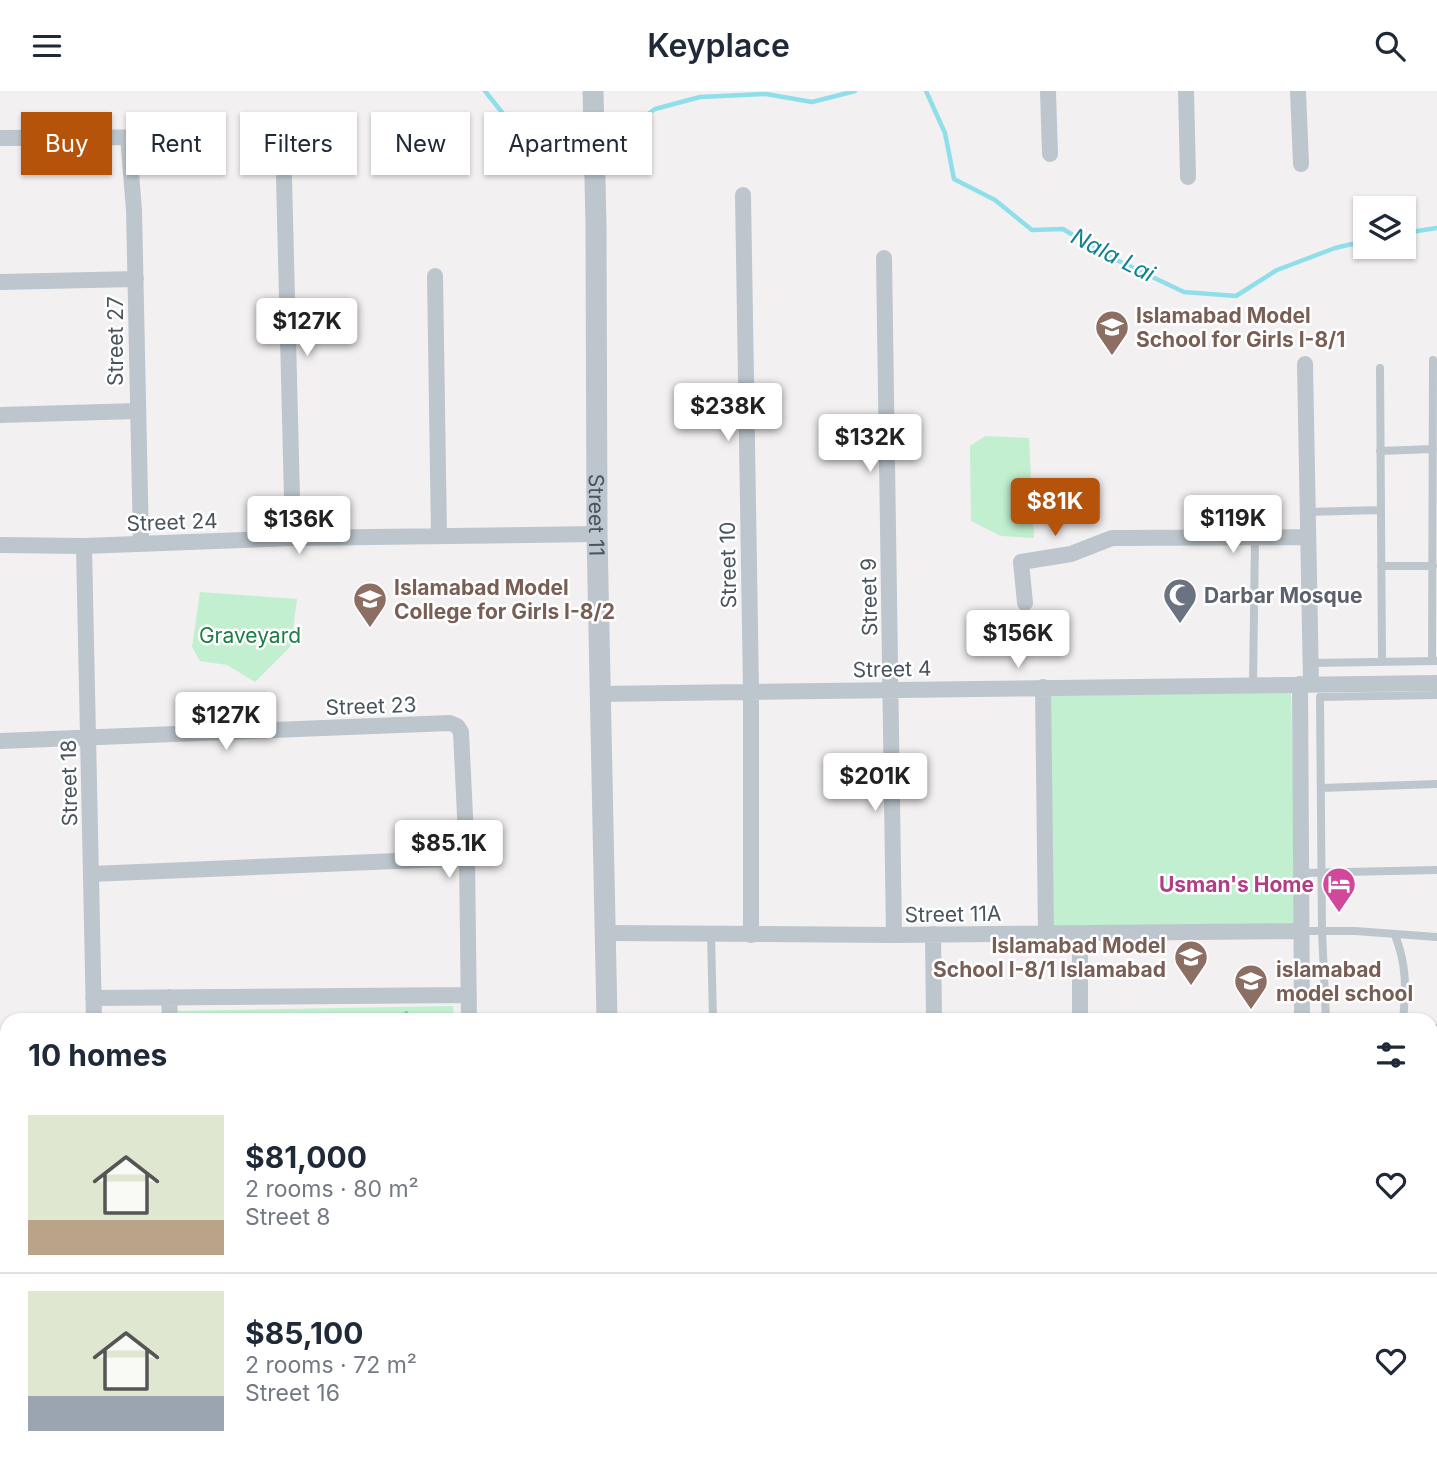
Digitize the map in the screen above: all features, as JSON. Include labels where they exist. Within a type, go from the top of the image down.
[{"type":"street","name":"Street 11","points":[[593,91],[597,534],[607,1013]]},
{"type":"street","points":[[1048,91],[1050,154]]},
{"type":"street","points":[[1186,91],[1188,177]]},
{"type":"street","points":[[1298,91],[1301,164]]},
{"type":"street","points":[[0,138],[126,137]]},
{"type":"street","name":"Street 27","points":[[131,175],[141,544]]},
{"type":"street","points":[[284,179],[293,538]]},
{"type":"street","name":"Street 10","points":[[743,195],[751,690],[751,935]]},
{"type":"street","name":"Street 9","points":[[884,258],[894,935]]},
{"type":"street","points":[[435,276],[439,536]]},
{"type":"street","points":[[0,282],[136,279]]},
{"type":"street","points":[[1302,1013],[1301,873],[1305,684],[1310,663],[1305,364]]},
{"type":"street","points":[[0,415],[137,411]]},
{"type":"street","name":"Street 24","points":[[0,545],[84,546],[293,538],[597,534]]},
{"type":"street","points":[[1025,603],[1021,562],[1071,554],[1112,538],[1308,537]]},
{"type":"street","name":"Street 18","points":[[84,546],[94,1013]]},
{"type":"street","name":"Street 4","points":[[600,694],[1437,683]]},
{"type":"street","points":[[1043,687],[1046,934]]},
{"type":"street","name":"Street 23","points":[[0,741],[450,723],[457,726],[461,732],[467,858]]},
{"type":"street","points":[[91,874],[467,858],[469,1013]]},
{"type":"street","name":"Street 11A","points":[[606,933],[894,935],[1302,931]]},
{"type":"street","points":[[933,934],[934,1013]]},
{"type":"street","points":[[1080,1013],[1080,953],[1085,934]]},
{"type":"street","points":[[93,998],[469,995]]},
{"type":"street","points":[[169,997],[170,1013]]},
{"type":"lane","points":[[1310,663],[1435,661],[1433,361]]},
{"type":"lane","points":[[1380,368],[1382,662]]},
{"type":"lane","points":[[1380,450],[1433,449]]},
{"type":"lane","points":[[1307,512],[1381,510]]},
{"type":"lane","points":[[1253,685],[1255,537]]},
{"type":"lane","points":[[1381,566],[1433,566]]},
{"type":"lane","points":[[1326,1013],[1322,931],[1320,697],[1437,695]]},
{"type":"lane","points":[[1321,788],[1437,784]]},
{"type":"lane","points":[[1301,873],[1437,870]]},
{"type":"lane","points":[[1302,931],[1355,931],[1437,937]]},
{"type":"lane","points":[[711,935],[713,1013]]},
{"type":"lane","points":[[1395,935],[1404,958],[1404,1013]]},
{"type":"green space","points":[[985,436],[1029,438],[1034,538],[1001,536],[971,521],[970,446]]},
{"type":"green space","name":"Graveyard","points":[[200,592],[297,599],[291,646],[255,682],[227,665],[200,661],[192,647]]},
{"type":"green space","points":[[1043,687],[1291,688],[1296,928],[1046,934]]},
{"type":"green space","points":[[453,1006],[454,1013],[175,1013]]},
{"type":"waterway","name":"Nala Lai","points":[[485,91],[502,112]]},
{"type":"waterway","name":"Nala Lai","points":[[651,112],[700,97],[766,94],[812,102],[855,91]]},
{"type":"waterway","name":"Nala Lai","points":[[926,91],[945,133],[954,179],[995,200],[1032,230],[1063,229],[1106,255],[1184,292],[1236,296],[1277,270],[1353,244]]},
{"type":"waterway","name":"Nala Lai","points":[[1416,231],[1437,228]]},
{"type":"place","name":"Islamabad Model School for Girls I-8/1","points":[[1112,357]]},
{"type":"place","name":"Darbar Mosque","points":[[1180,625]]},
{"type":"place","name":"Islamabad Model College for Girls I-8/2","points":[[370,629]]},
{"type":"place","name":"Usman's Home","points":[[1339,914]]},
{"type":"place","name":"Islamabad Model School I-8/1 Islamabad","points":[[1191,987]]},
{"type":"place","name":"islamabad model school","points":[[1251,1011]]}]
